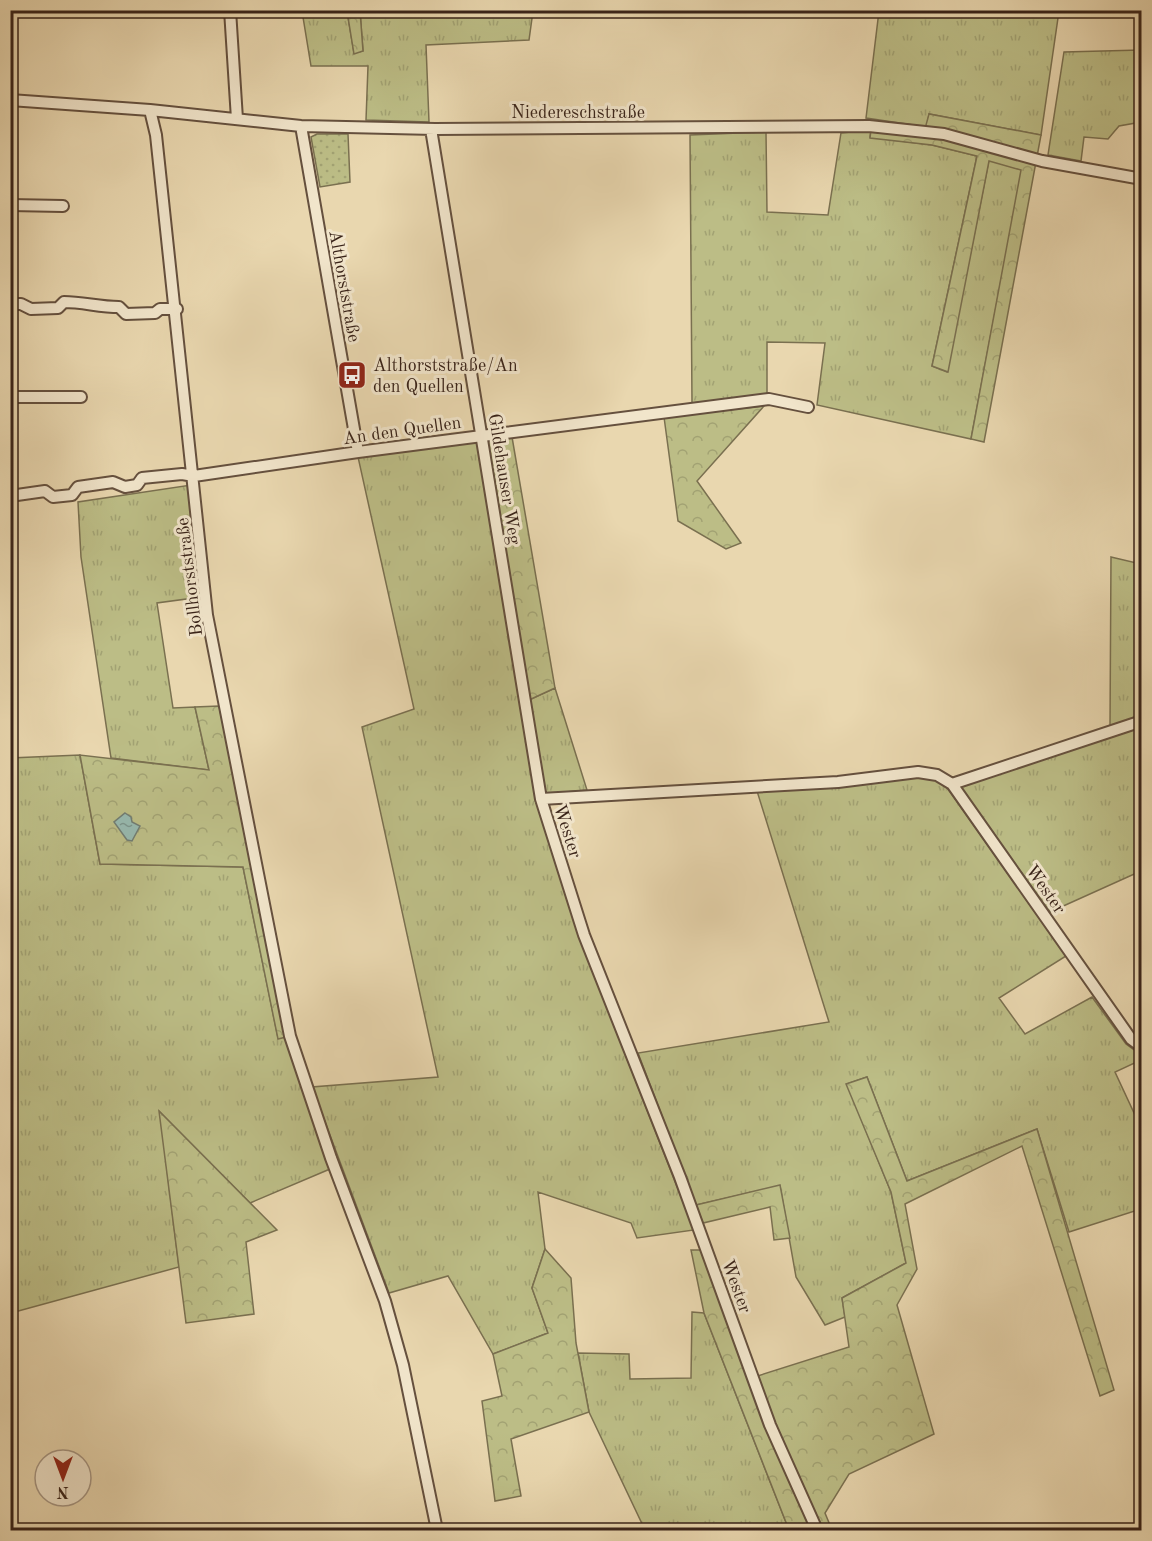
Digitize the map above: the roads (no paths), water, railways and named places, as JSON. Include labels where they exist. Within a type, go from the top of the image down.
[{"type":"street","points":[[230,10],[237,119]]},
{"type":"street","name":"Niedereschstraße","points":[[10,100],[150,110],[301,126],[431,129],[869,126],[944,134],[1042,161],[1142,179]]},
{"type":"street","name":"Bollhorststraße","points":[[150,110],[156,135],[177,309],[207,615],[290,1036],[385,1301],[403,1365],[437,1530]]},
{"type":"street","name":"Althorststraße","points":[[301,126],[357,452]]},
{"type":"street","name":"Gildehauser Weg","points":[[431,129],[541,799]]},
{"type":"street","points":[[10,205],[63,206]]},
{"type":"street","points":[[10,304],[21,304],[31,309],[58,308],[64,302],[87,302],[93,306],[119,307],[126,314],[155,314],[160,309],[177,309]]},
{"type":"street","points":[[10,397],[81,396]]},
{"type":"street","name":"An den Quellen","points":[[10,496],[45,491],[53,497],[72,495],[78,487],[113,482],[125,487],[137,485],[142,478],[182,474],[194,476],[357,452],[770,399],[808,406]]},
{"type":"street","points":[[952,784],[1142,721]]},
{"type":"street","name":"Wester","points":[[817,1530],[770,1425],[680,1177],[584,935],[541,799],[838,782],[918,772],[937,775],[952,784],[1131,1039],[1142,1047]]},
{"type":"water","points":[[125,813],[131,817],[132,822],[140,826],[132,841],[127,840],[114,822]]},
{"type":"place","name":"Althorststraße/An den Quellen","points":[[352,375]]}]
